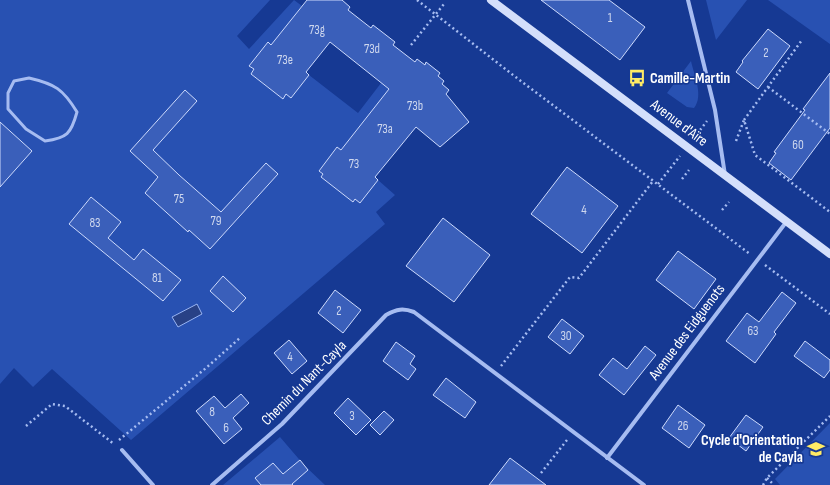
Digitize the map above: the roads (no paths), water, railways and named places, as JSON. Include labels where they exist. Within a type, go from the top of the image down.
[{"type":"main road","name":"Avenue d'Aïre","points":[[491,0],[830,254]]},
{"type":"street","points":[[688,0],[716,110],[725,175]]},
{"type":"street","name":"Avenue des Eidguenots","points":[[607,458],[787,221]]},
{"type":"street","name":"Chemin du Nant-Cayla","points":[[212,485],[282,424],[386,315],[404,308],[414,312],[607,458]]},
{"type":"street","points":[[122,450],[153,485]]},
{"type":"street","points":[[607,458],[644,485]]},
{"type":"lane","points":[[29,78],[49,82],[68,96],[77,112],[73,128],[60,139],[45,141],[26,129],[8,109],[8,93],[14,81],[29,78]]},
{"type":"place","name":"Camille-Martin","points":[[637,78]]},
{"type":"place","name":"Cycle d'Orientation de Cayla","points":[[816,449]]}]
